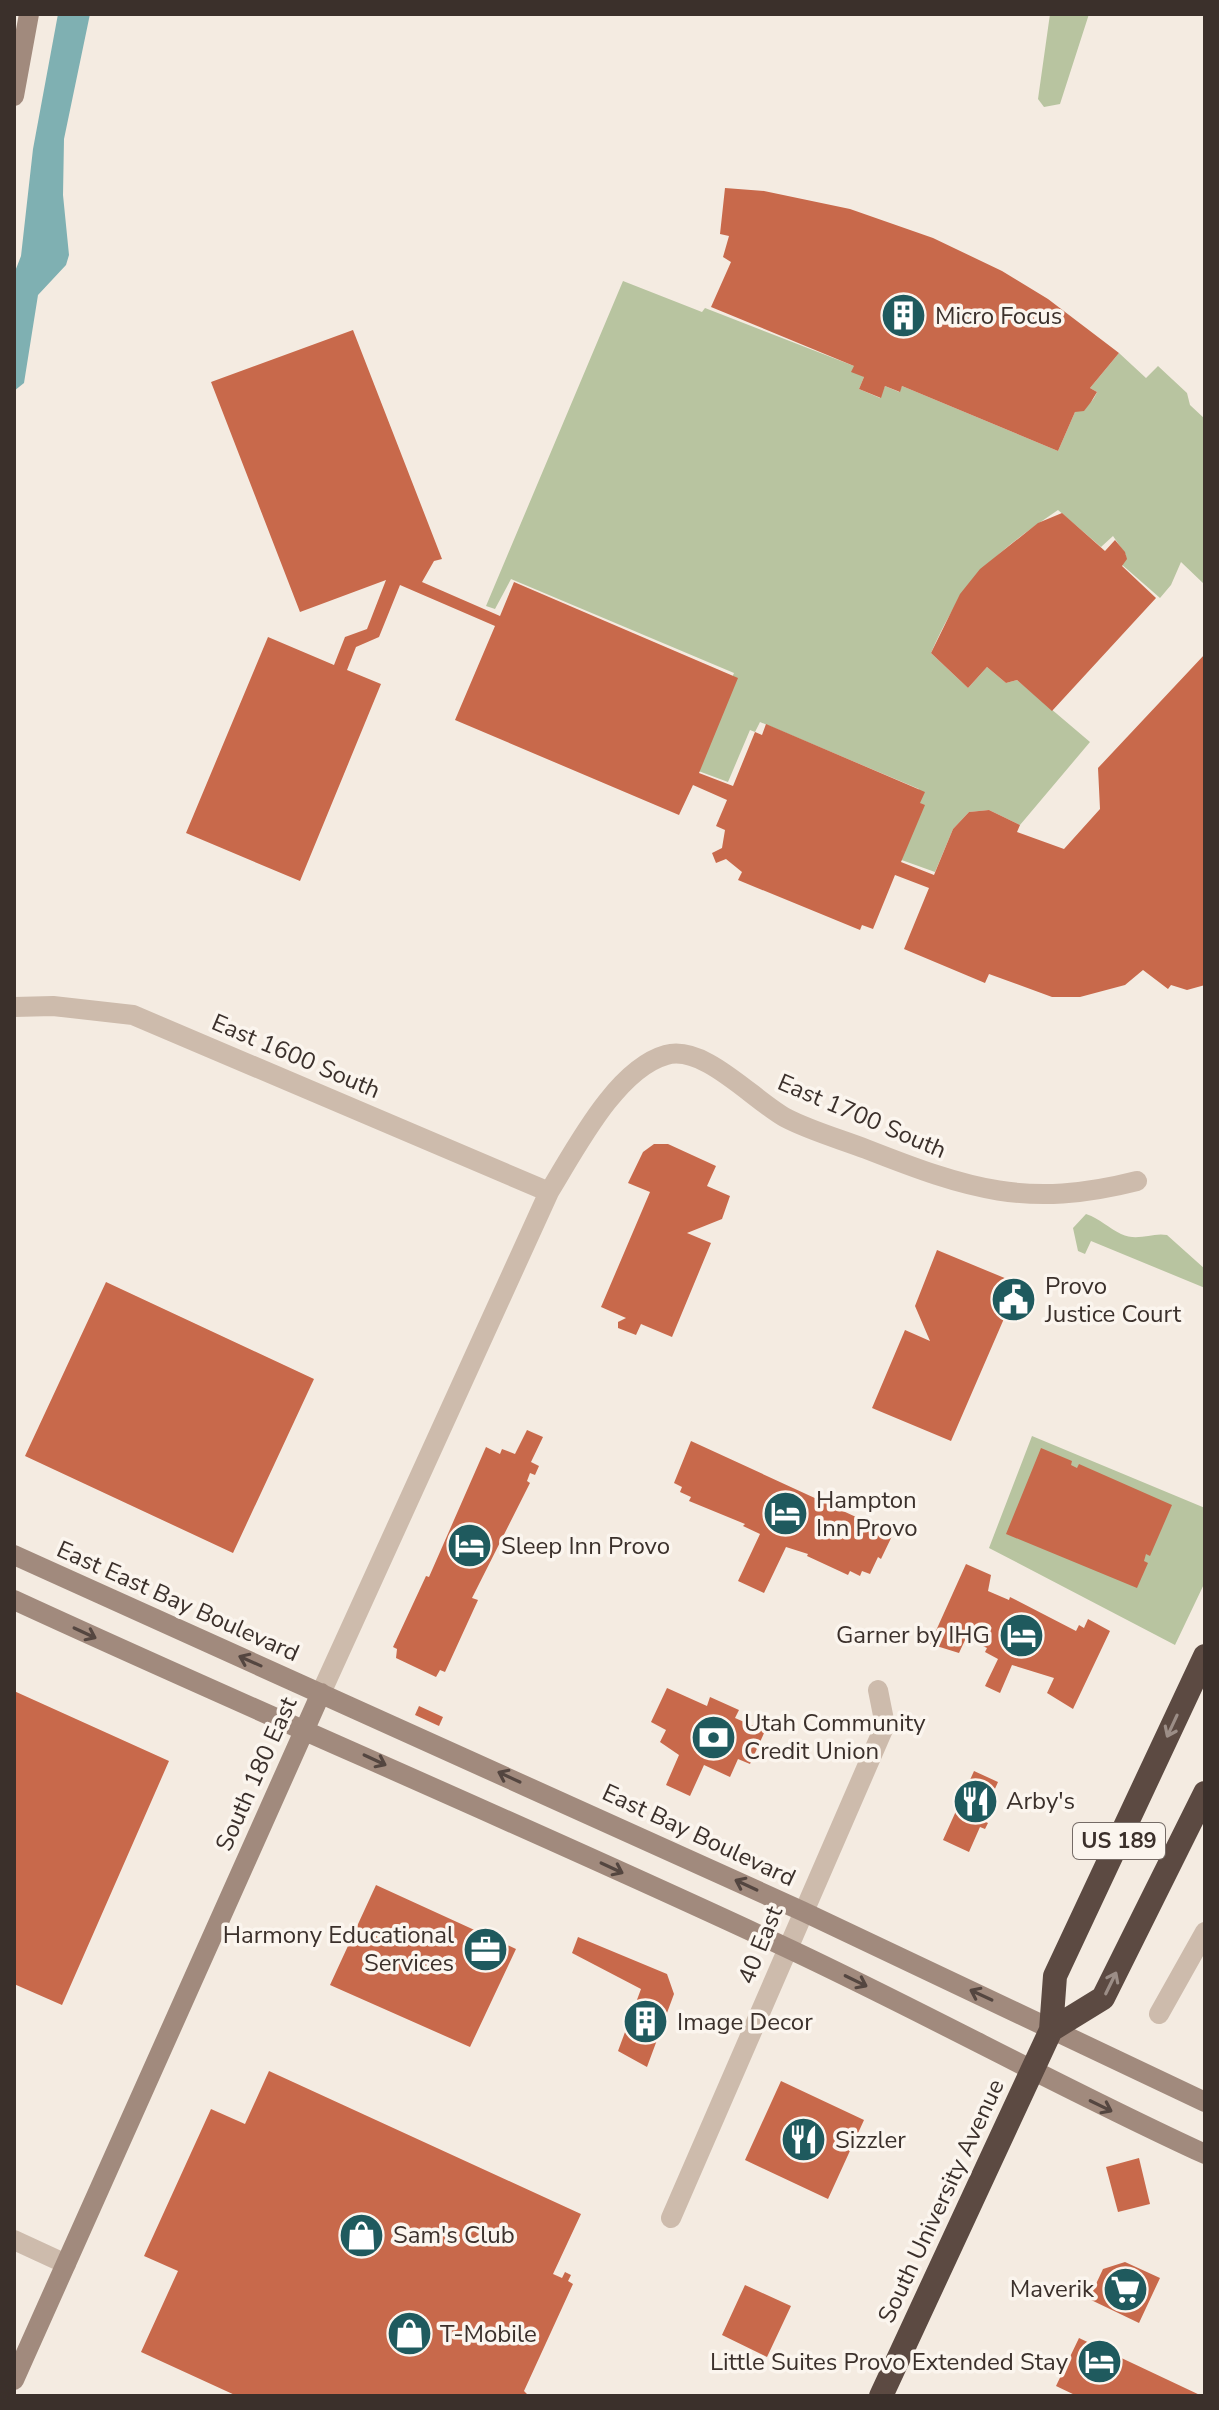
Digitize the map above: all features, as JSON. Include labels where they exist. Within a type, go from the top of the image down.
[{"type":"highway","name":"South University Avenue","points":[[881,2396],[1051,2030],[1055,1976],[1205,1656]]},
{"type":"highway","name":"US 189","points":[[1051,2030],[1103,1998],[1205,1793]]},
{"type":"street","points":[[14,96],[29,14]]},
{"type":"street","name":"East 1600 South","points":[[14,1007],[53,1006],[133,1015],[549,1192]]},
{"type":"street","name":"East 1700 South","points":[[549,1192],[597,1115],[616,1093],[646,1064],[666,1055],[682,1053],[710,1063],[788,1119],[946,1180],[1002,1193],[1070,1194],[1086,1194],[1137,1181]]},
{"type":"street","name":"South 180 East","points":[[14,2380],[304,1728],[549,1192]]},
{"type":"street","name":"East East Bay Boulevard","points":[[14,1555],[321,1693]]},
{"type":"street","points":[[14,1600],[786,1947],[1102,2107],[1205,2154]]},
{"type":"street","name":"40 East","points":[[671,2218],[759,2019],[786,1947],[885,1725],[878,1690]]},
{"type":"street","name":"East Bay Boulevard","points":[[321,1693],[802,1911],[1205,2102]]},
{"type":"street","points":[[1159,2014],[1205,1932]]},
{"type":"street","points":[[14,2240],[66,2264]]},
{"type":"green space","points":[[1050,14],[1089,14],[1060,104],[1044,107],[1038,99]]},
{"type":"green space","points":[[623,281],[702,312],[705,308],[854,366],[864,377],[859,389],[880,398],[885,386],[899,392],[902,386],[1058,451],[1075,412],[1092,401],[1097,392],[1090,388],[1119,353],[1146,378],[1158,366],[1187,393],[1190,405],[1205,419],[1204,584],[1181,562],[1171,585],[1160,598],[1120,563],[1126,555],[1113,536],[1101,547],[1058,510],[982,570],[955,605],[931,653],[968,688],[987,667],[1006,683],[1017,680],[1090,742],[1020,825],[989,810],[969,812],[953,829],[935,872],[896,858],[920,803],[915,799],[919,789],[760,722],[755,732],[750,730],[728,782],[693,769],[734,673],[511,579],[495,609],[486,606]]},
{"type":"green space","points":[[1086,1214],[1127,1236],[1167,1235],[1205,1269],[1205,1288],[1091,1241],[1085,1254],[1078,1251],[1073,1228]]},
{"type":"green space","points":[[1032,1436],[1205,1508],[1205,1582],[1175,1645],[989,1548]]},
{"type":"water","points":[[58,14],[90,14],[64,139],[63,195],[69,255],[66,265],[38,295],[24,383],[14,391],[14,274],[21,256],[33,149]]},
{"type":"building","name":"Micro Focus","points":[[725,188],[764,191],[850,209],[933,238],[1002,271],[1048,299],[1119,353],[1090,388],[1097,392],[1091,402],[1084,411],[1075,412],[1058,451],[902,386],[900,392],[885,386],[881,398],[859,389],[864,377],[851,372],[854,366],[711,307],[731,262],[723,257],[729,236],[720,234]]},
{"type":"building","points":[[353,330],[442,559],[434,561],[422,582],[500,616],[514,582],[738,678],[699,773],[733,786],[755,732],[762,735],[766,724],[925,792],[920,803],[925,805],[901,862],[934,875],[953,829],[969,812],[989,810],[1020,825],[1017,832],[1064,849],[1100,809],[1098,768],[1205,654],[1205,985],[1187,990],[1171,985],[1168,989],[1143,970],[1125,985],[1080,997],[1052,997],[989,974],[985,983],[904,949],[929,888],[895,875],[873,929],[862,925],[860,930],[738,880],[742,872],[726,859],[716,863],[712,853],[722,848],[725,830],[716,826],[727,800],[693,785],[679,815],[455,720],[495,626],[400,585],[379,637],[356,647],[347,670],[381,684],[300,881],[186,833],[268,637],[334,665],[345,637],[367,629],[386,580],[300,612],[211,382]]},
{"type":"building","points":[[1062,513],[1105,551],[1115,540],[1127,559],[1122,566],[1156,598],[1052,711],[1017,680],[1006,683],[987,667],[968,688],[931,653],[960,594],[980,569],[1038,523]]},
{"type":"building","points":[[654,1144],[668,1144],[716,1166],[707,1186],[730,1196],[722,1219],[687,1233],[711,1243],[672,1337],[641,1324],[636,1335],[618,1328],[618,1322],[626,1318],[601,1307],[650,1192],[628,1183],[643,1152]]},
{"type":"building","points":[[937,1250],[1019,1284],[951,1441],[872,1408],[905,1330],[930,1341],[915,1306]]},
{"type":"building","points":[[106,1282],[314,1379],[233,1553],[25,1456]]},
{"type":"building","name":"Sleep Inn Provo","points":[[527,1430],[543,1437],[531,1462],[539,1466],[535,1475],[530,1473],[527,1481],[530,1483],[472,1598],[478,1600],[445,1672],[440,1670],[436,1677],[396,1658],[397,1649],[393,1647],[426,1576],[429,1577],[486,1447],[500,1454],[502,1449],[515,1454]]},
{"type":"building","name":"Hampton Inn Provo","points":[[691,1441],[893,1534],[881,1559],[878,1557],[870,1574],[862,1571],[860,1576],[850,1571],[848,1575],[808,1554],[786,1547],[764,1593],[738,1581],[760,1534],[743,1526],[745,1524],[689,1501],[691,1497],[680,1492],[682,1487],[674,1483]]},
{"type":"building","points":[[1041,1448],[1072,1461],[1071,1465],[1077,1468],[1079,1464],[1172,1505],[1150,1556],[1146,1554],[1144,1561],[1148,1563],[1137,1588],[1006,1534]]},
{"type":"building","name":"Garner by IHG","points":[[966,1564],[991,1575],[988,1591],[1009,1600],[1010,1597],[1076,1631],[1079,1625],[1084,1628],[1088,1619],[1110,1631],[1073,1709],[1047,1693],[1054,1678],[1012,1665],[1000,1693],[985,1686],[998,1659],[985,1652],[987,1648],[966,1638],[959,1653],[930,1644]]},
{"type":"building","name":"Utah Community Credit Union","points":[[667,1688],[707,1706],[710,1697],[739,1710],[735,1718],[765,1731],[750,1764],[738,1759],[730,1777],[704,1765],[690,1796],[666,1785],[679,1755],[660,1742],[666,1730],[651,1722]]},
{"type":"building","points":[[14,1691],[169,1761],[62,2005],[14,1984]]},
{"type":"building","points":[[419,1706],[443,1717],[439,1726],[415,1715]]},
{"type":"building","name":"Arby's","points":[[974,1771],[998,1782],[981,1820],[988,1823],[985,1829],[980,1827],[969,1852],[943,1840]]},
{"type":"building","points":[[376,1885],[516,1949],[470,2047],[330,1985]]},
{"type":"building","name":"Image Decor","points":[[578,1937],[667,1974],[674,1994],[647,2067],[618,2051],[641,1989],[572,1953]]},
{"type":"building","name":"Sam's Club","points":[[269,2071],[581,2214],[553,2274],[562,2278],[565,2272],[571,2275],[568,2281],[573,2284],[524,2391],[529,2396],[237,2396],[141,2352],[178,2271],[144,2256],[211,2109],[245,2124]]},
{"type":"building","name":"Sizzler","points":[[781,2081],[864,2120],[828,2199],[745,2160]]},
{"type":"building","name":"Maverik","points":[[1139,2158],[1150,2204],[1118,2212],[1106,2167]]},
{"type":"building","name":"Maverik","points":[[1125,2262],[1160,2278],[1139,2323],[1089,2299],[1103,2269]]},
{"type":"building","points":[[745,2285],[791,2306],[767,2357],[722,2335]]},
{"type":"building","name":"Little Suites Provo Extended Stay","points":[[1079,2338],[1202,2396],[1077,2396],[1056,2386]]},
{"type":"place","name":"Micro Focus","points":[[904,316]]},
{"type":"place","name":"Provo Justice Court","points":[[1014,1300]]},
{"type":"place","name":"Hampton Inn Provo","points":[[785,1514]]},
{"type":"place","name":"Sleep Inn Provo","points":[[470,1546]]},
{"type":"place","name":"Garner by IHG","points":[[1021,1635]]},
{"type":"place","name":"Utah Community Credit Union","points":[[713,1737]]},
{"type":"place","name":"Arby's","points":[[975,1801]]},
{"type":"place","name":"Harmony Educational Services","points":[[485,1949]]},
{"type":"place","name":"Image Decor","points":[[646,2022]]},
{"type":"place","name":"Sizzler","points":[[804,2140]]},
{"type":"place","name":"Sam's Club","points":[[362,2235]]},
{"type":"place","name":"Maverik","points":[[1125,2289]]},
{"type":"place","name":"T-Mobile","points":[[409,2334]]},
{"type":"place","name":"Little Suites Provo Extended Stay","points":[[1099,2362]]}]
